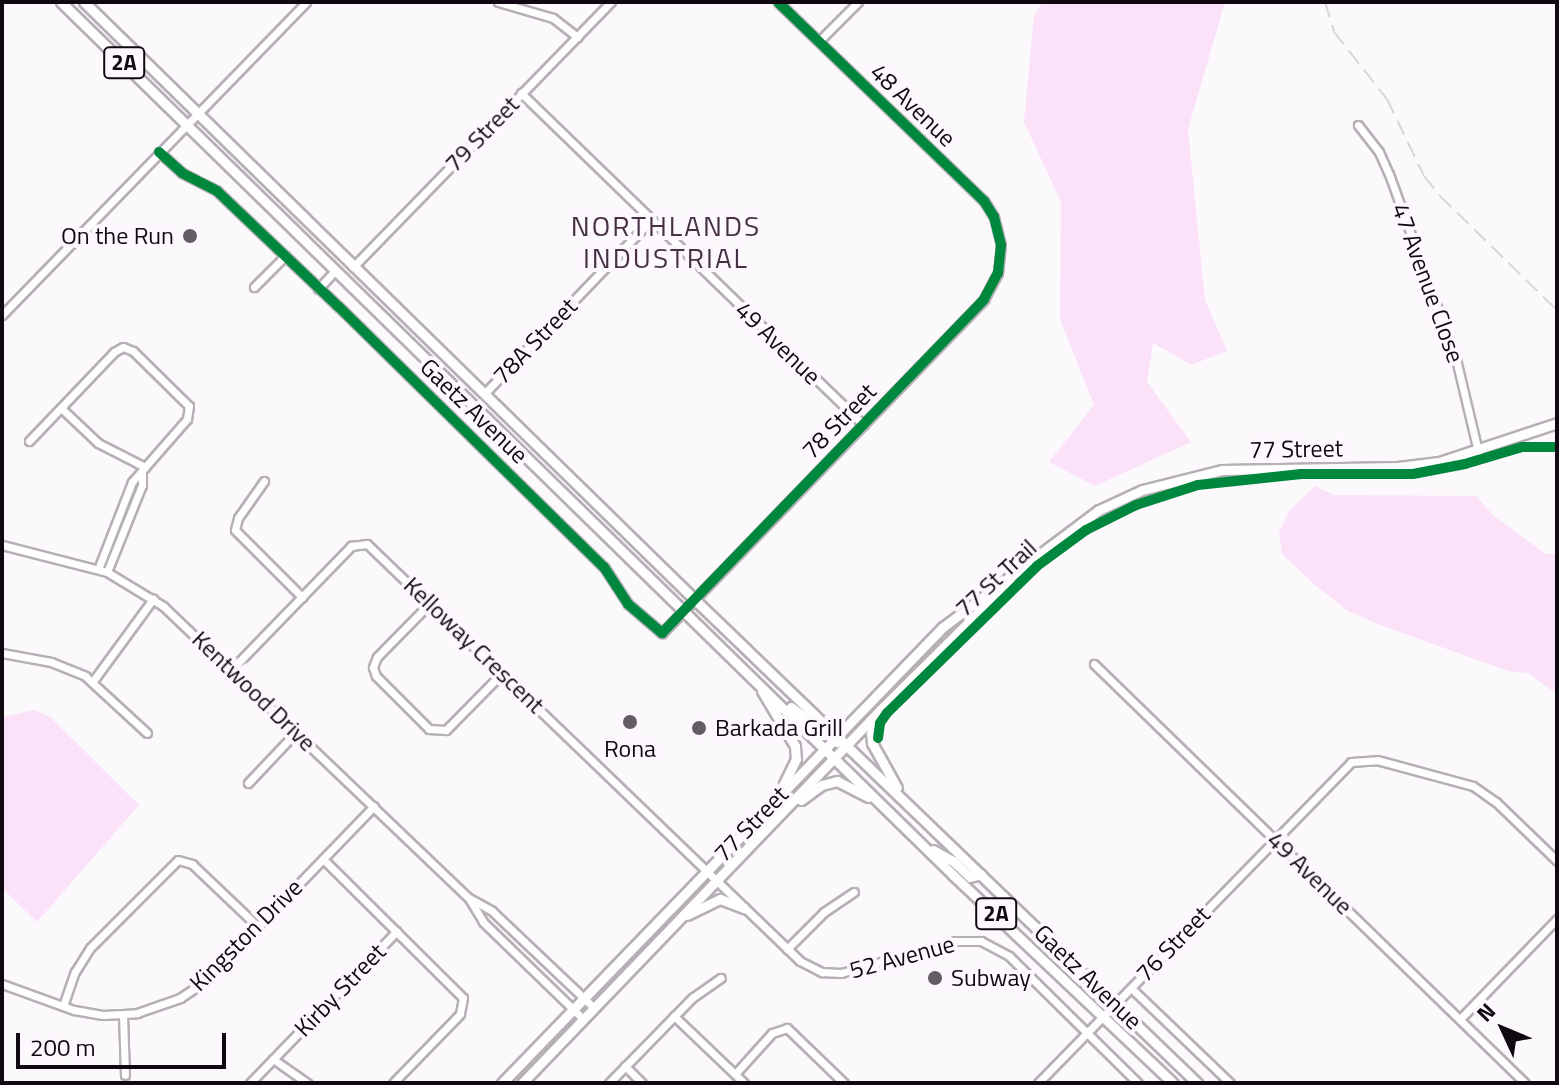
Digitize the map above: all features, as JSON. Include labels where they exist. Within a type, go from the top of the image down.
[{"type":"main road","name":"Gaetz Avenue","points":[[61,2],[923,845],[1173,1083]]},
{"type":"main road","name":"Gaetz Avenue","points":[[84,2],[835,737],[847,745],[1197,1083]]},
{"type":"main road","name":"77 Street","points":[[583,998],[943,627],[1099,510],[1142,490],[1222,470],[1398,467],[1439,462],[1557,423]]},
{"type":"main road","name":"77 Street","points":[[502,1083],[578,1014],[593,1007],[881,709],[1048,546]]},
{"type":"main road","points":[[752,675],[835,737]]},
{"type":"main road","points":[[752,675],[793,741],[796,752],[793,766],[774,800]]},
{"type":"main road","points":[[881,709],[871,733],[872,743],[905,801]]},
{"type":"main road","points":[[776,819],[822,785],[837,781],[889,811]]},
{"type":"main road","points":[[923,845],[953,861],[970,877],[981,874]]},
{"type":"main road","points":[[677,921],[715,900],[729,900],[744,908]]},
{"type":"main road","points":[[522,1083],[578,1014],[583,998]]},
{"type":"street","points":[[2,315],[306,2]]},
{"type":"street","points":[[498,2],[553,18],[577,37]]},
{"type":"street","name":"79 Street","points":[[353,267],[611,2]]},
{"type":"street","name":"48 Avenue","points":[[778,2],[984,201],[994,217],[1001,248]]},
{"type":"street","points":[[819,41],[858,2]]},
{"type":"street","name":"49 Avenue","points":[[521,93],[863,425]]},
{"type":"street","name":"47 Avenue Close","points":[[1358,125],[1379,152],[1389,174],[1456,359],[1478,451]]},
{"type":"street","name":"Gaetz Avenue","points":[[159,152],[182,173],[213,188],[226,199],[604,567],[628,604],[656,631],[662,633],[685,610]]},
{"type":"street","name":"78A Street","points":[[485,393],[651,220]]},
{"type":"street","name":"78 Street","points":[[685,610],[984,299],[998,273],[1001,248]]},
{"type":"street","points":[[254,287],[285,256]]},
{"type":"street","points":[[318,289],[336,270]]},
{"type":"street","points":[[29,441],[114,352],[123,347],[133,351],[186,402],[190,411],[187,419],[132,482],[98,569]]},
{"type":"street","points":[[61,408],[98,443],[144,470]]},
{"type":"street","points":[[107,572],[142,485],[144,470]]},
{"type":"street","points":[[264,481],[238,518],[235,530],[302,597]]},
{"type":"street","name":"Kelloway Crescent","points":[[231,670],[351,546],[361,542],[373,547],[717,880]]},
{"type":"street","name":"Kentwood Drive","points":[[2,545],[107,572],[153,599],[469,898],[492,911],[593,1007]]},
{"type":"street","points":[[93,681],[153,599]]},
{"type":"street","points":[[430,603],[377,657],[373,667],[376,676],[429,729],[446,730],[502,673]]},
{"type":"street","points":[[3,654],[51,662],[93,681],[147,733]]},
{"type":"street","name":"49 Avenue","points":[[1094,664],[1525,1083]]},
{"type":"street","points":[[248,783],[296,732]]},
{"type":"street","name":"76 Street","points":[[1038,1083],[1345,766],[1371,759],[1473,786],[1496,802],[1557,861]]},
{"type":"street","name":"Kingston Drive","points":[[2,984],[93,1014],[123,1015],[167,1005],[193,991],[374,806]]},
{"type":"street","points":[[323,859],[454,986],[464,1004],[460,1014],[393,1083]]},
{"type":"street","points":[[63,1006],[75,972],[90,948],[178,860],[192,864],[257,926]]},
{"type":"street","name":"52 Avenue","points":[[717,880],[787,949],[815,970],[841,973],[955,941],[981,941],[1009,956],[1138,1083]]},
{"type":"street","points":[[787,949],[824,912],[854,892]]},
{"type":"street","name":"Kentwood Drive","points":[[469,898],[483,922],[578,1014]]},
{"type":"street","points":[[1460,1019],[1557,919]]},
{"type":"street","name":"Kirby Street","points":[[250,1083],[397,931]]},
{"type":"street","points":[[609,1083],[692,998],[721,978]]},
{"type":"street","points":[[1131,988],[1230,1083]]},
{"type":"street","points":[[123,1015],[125,1075]]},
{"type":"street","points":[[674,1016],[744,1083]]},
{"type":"street","points":[[735,1074],[772,1033],[787,1028],[844,1083]]},
{"type":"street","points":[[273,1059],[307,1083]]},
{"type":"street","points":[[625,1066],[642,1083]]},
{"type":"shaded area","points":[[1043,2],[1225,2],[1188,129],[1205,300],[1227,351],[1191,365],[1153,343],[1147,382],[1191,442],[1095,486],[1049,462],[1094,405],[1060,319],[1061,202],[1024,122],[1034,16]]},
{"type":"shaded area","points":[[1315,486],[1334,495],[1476,496],[1495,517],[1546,554],[1557,554],[1557,694],[1528,673],[1508,671],[1348,611],[1315,585],[1282,554],[1279,533],[1289,511]]},
{"type":"shaded area","points":[[35,710],[50,717],[139,805],[37,922],[2,888],[2,717]]},
{"type":"railway","points":[[1325,2],[1334,32],[1387,99],[1424,176],[1440,196],[1557,310]]},
{"type":"cycle path","points":[[159,152],[182,173],[217,191],[339,307],[604,567],[628,604],[662,633],[984,299],[998,273],[1001,245],[994,217],[984,201],[778,2]]},
{"type":"cycle path","name":"77 St Trail","points":[[878,738],[880,723],[887,713],[1037,566],[1086,530],[1136,505],[1198,485],[1301,474],[1413,474],[1465,464],[1522,447],[1557,447]]},
{"type":"place","name":"On the Run","points":[[190,236]]},
{"type":"place","name":"Rona","points":[[630,722]]},
{"type":"place","name":"Barkada Grill","points":[[699,728]]},
{"type":"place","name":"Subway","points":[[935,978]]},
{"type":"district","name":"NORTHLANDS INDUSTRIAL","points":[[666,242]]}]
